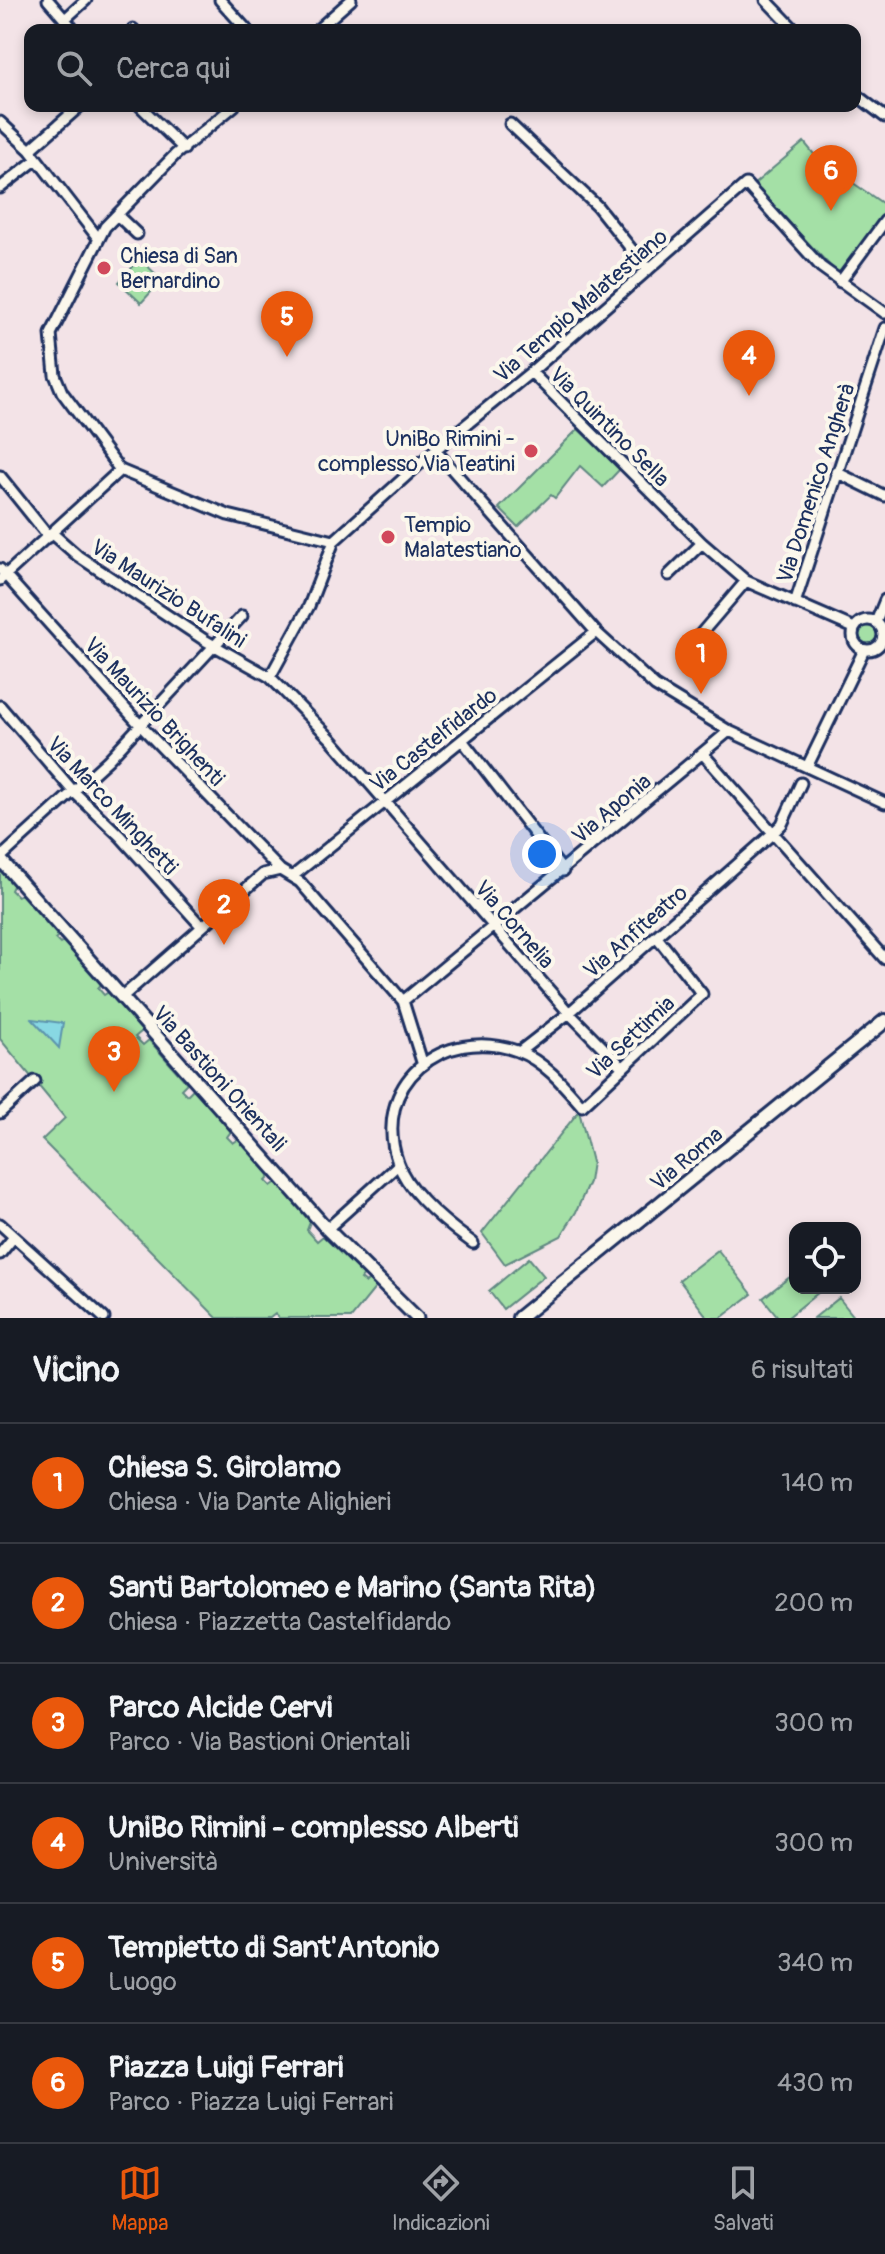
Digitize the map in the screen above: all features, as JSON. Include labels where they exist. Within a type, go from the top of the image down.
[{"type":"main road","name":"Via Roma","points":[[519,1318],[881,1025],[885,1007]]},
{"type":"street","points":[[48,0],[69,24]]},
{"type":"street","points":[[65,19],[86,0]]},
{"type":"street","points":[[220,0],[242,24]]},
{"type":"street","points":[[324,24],[351,0]]},
{"type":"street","points":[[766,0],[789,24]]},
{"type":"street","points":[[861,99],[885,117]]},
{"type":"street","points":[[0,188],[74,112]]},
{"type":"street","points":[[146,112],[184,149]]},
{"type":"street","points":[[227,112],[184,149],[98,238],[81,279],[51,334],[49,347],[62,392],[120,470],[228,515],[334,541],[309,606],[270,677]]},
{"type":"street","points":[[0,122],[33,154],[98,238]]},
{"type":"street","points":[[510,124],[597,206],[648,270]]},
{"type":"street","name":"Via Tempio Malatestiano","points":[[334,541],[435,450],[531,372],[746,184],[821,267],[840,282]]},
{"type":"street","points":[[117,215],[137,234]]},
{"type":"street","points":[[885,221],[840,282],[885,312]]},
{"type":"street","name":"Via Domenico Angherà","points":[[795,603],[885,328]]},
{"type":"street","name":"Via Quintino Sella","points":[[531,372],[702,543]]},
{"type":"street","points":[[435,450],[596,632],[655,686],[729,731],[885,803]]},
{"type":"street","points":[[2,575],[51,536],[120,470]]},
{"type":"street","points":[[836,472],[885,496]]},
{"type":"street","name":"Via Maurizio Bufalini","points":[[0,476],[51,536],[215,646],[270,677],[331,739],[383,802]]},
{"type":"street","points":[[669,575],[702,543],[746,581],[854,628]]},
{"type":"street","name":"Via Maurizio Brighenti","points":[[2,575],[140,725],[288,873],[403,1001]]},
{"type":"street","points":[[687,650],[746,581]]},
{"type":"street","points":[[876,622],[885,600]]},
{"type":"street","points":[[0,858],[140,725],[242,616]]},
{"type":"street","points":[[866,620],[876,622],[883,633],[884,642],[873,650],[864,650],[855,644],[854,628],[866,620]]},
{"type":"street","name":"Via Castelfidardo","points":[[122,997],[263,874],[288,873],[383,802],[596,632]]},
{"type":"street","points":[[807,767],[864,650]]},
{"type":"street","name":"Via Marco Minghetti","points":[[0,706],[73,791],[120,836],[202,927]]},
{"type":"street","name":"Via Aponia","points":[[403,1001],[729,731]]},
{"type":"street","points":[[462,740],[563,871]]},
{"type":"street","points":[[703,754],[885,959]]},
{"type":"street","name":"Via Anfiteatro","points":[[519,1052],[569,1013],[772,834],[782,824],[801,783]]},
{"type":"street","name":"Via Cornelia","points":[[383,802],[569,1013],[623,1068]]},
{"type":"street","name":"Via Bastioni Orientali","points":[[0,858],[327,1229],[417,1318]]},
{"type":"street","name":"Via Settimia","points":[[519,1052],[555,1075],[582,1106],[702,994],[656,936]]},
{"type":"street","points":[[403,1001],[422,1062]]},
{"type":"street","points":[[473,1243],[444,1223],[398,1165],[392,1114],[406,1083],[422,1062],[466,1043],[519,1052]]},
{"type":"street","points":[[0,1113],[35,1081]]},
{"type":"street","points":[[327,1229],[398,1165]]},
{"type":"street","points":[[0,1224],[104,1318]]},
{"type":"street","points":[[0,1254],[13,1238]]},
{"type":"green space","points":[[804,142],[817,158],[885,205],[885,217],[839,275],[753,185]]},
{"type":"green space","points":[[140,259],[162,280],[141,303],[119,282]]},
{"type":"green space","points":[[578,429],[620,469],[603,487],[580,466],[555,498],[551,495],[518,527],[499,508]]},
{"type":"green space","points":[[869,624],[877,627],[880,635],[877,643],[869,646],[861,643],[858,635],[861,627]]},
{"type":"green space","points":[[0,864],[15,882],[11,890],[17,896],[24,893],[60,934],[55,939],[60,944],[65,940],[103,982],[98,988],[104,995],[110,991],[142,1031],[135,1037],[143,1045],[149,1040],[187,1083],[181,1089],[187,1095],[193,1089],[232,1130],[227,1137],[233,1143],[239,1139],[272,1175],[266,1181],[271,1186],[278,1181],[310,1222],[307,1230],[317,1241],[323,1236],[364,1275],[361,1279],[366,1283],[369,1280],[376,1287],[351,1318],[279,1318],[275,1314],[270,1318],[217,1318],[42,1140],[65,1118],[0,1039]]},
{"type":"green space","points":[[579,1111],[592,1162],[589,1182],[576,1212],[561,1236],[505,1264],[482,1233]]},
{"type":"green space","points":[[718,1250],[752,1294],[721,1318],[708,1318],[679,1280]]},
{"type":"green space","points":[[529,1258],[544,1276],[503,1309],[489,1291]]},
{"type":"green space","points":[[789,1278],[789,1294],[817,1294],[787,1318],[779,1318],[763,1298]]},
{"type":"green space","points":[[839,1298],[855,1318],[814,1318]]},
{"type":"water","points":[[32,1019],[63,1023],[59,1048]]},
{"type":"place","name":"Piazza Luigi Ferrari","points":[[831,211]]},
{"type":"place","name":"Chiesa di San Bernardino","points":[[104,268]]},
{"type":"place","name":"Tempietto di Sant'Antonio","points":[[287,357]]},
{"type":"place","name":"UniBo Rimini - complesso Alberti","points":[[749,396]]},
{"type":"place","name":"UniBo Rimini - complesso Via Teatini","points":[[531,451]]},
{"type":"place","name":"Tempio Malatestiano","points":[[388,537]]},
{"type":"place","name":"Chiesa S. Girolamo","points":[[701,694]]},
{"type":"place","name":"Santi Bartolomeo e Marino (Santa Rita)","points":[[224,945]]},
{"type":"place","name":"Parco Alcide Cervi","points":[[114,1092]]}]
